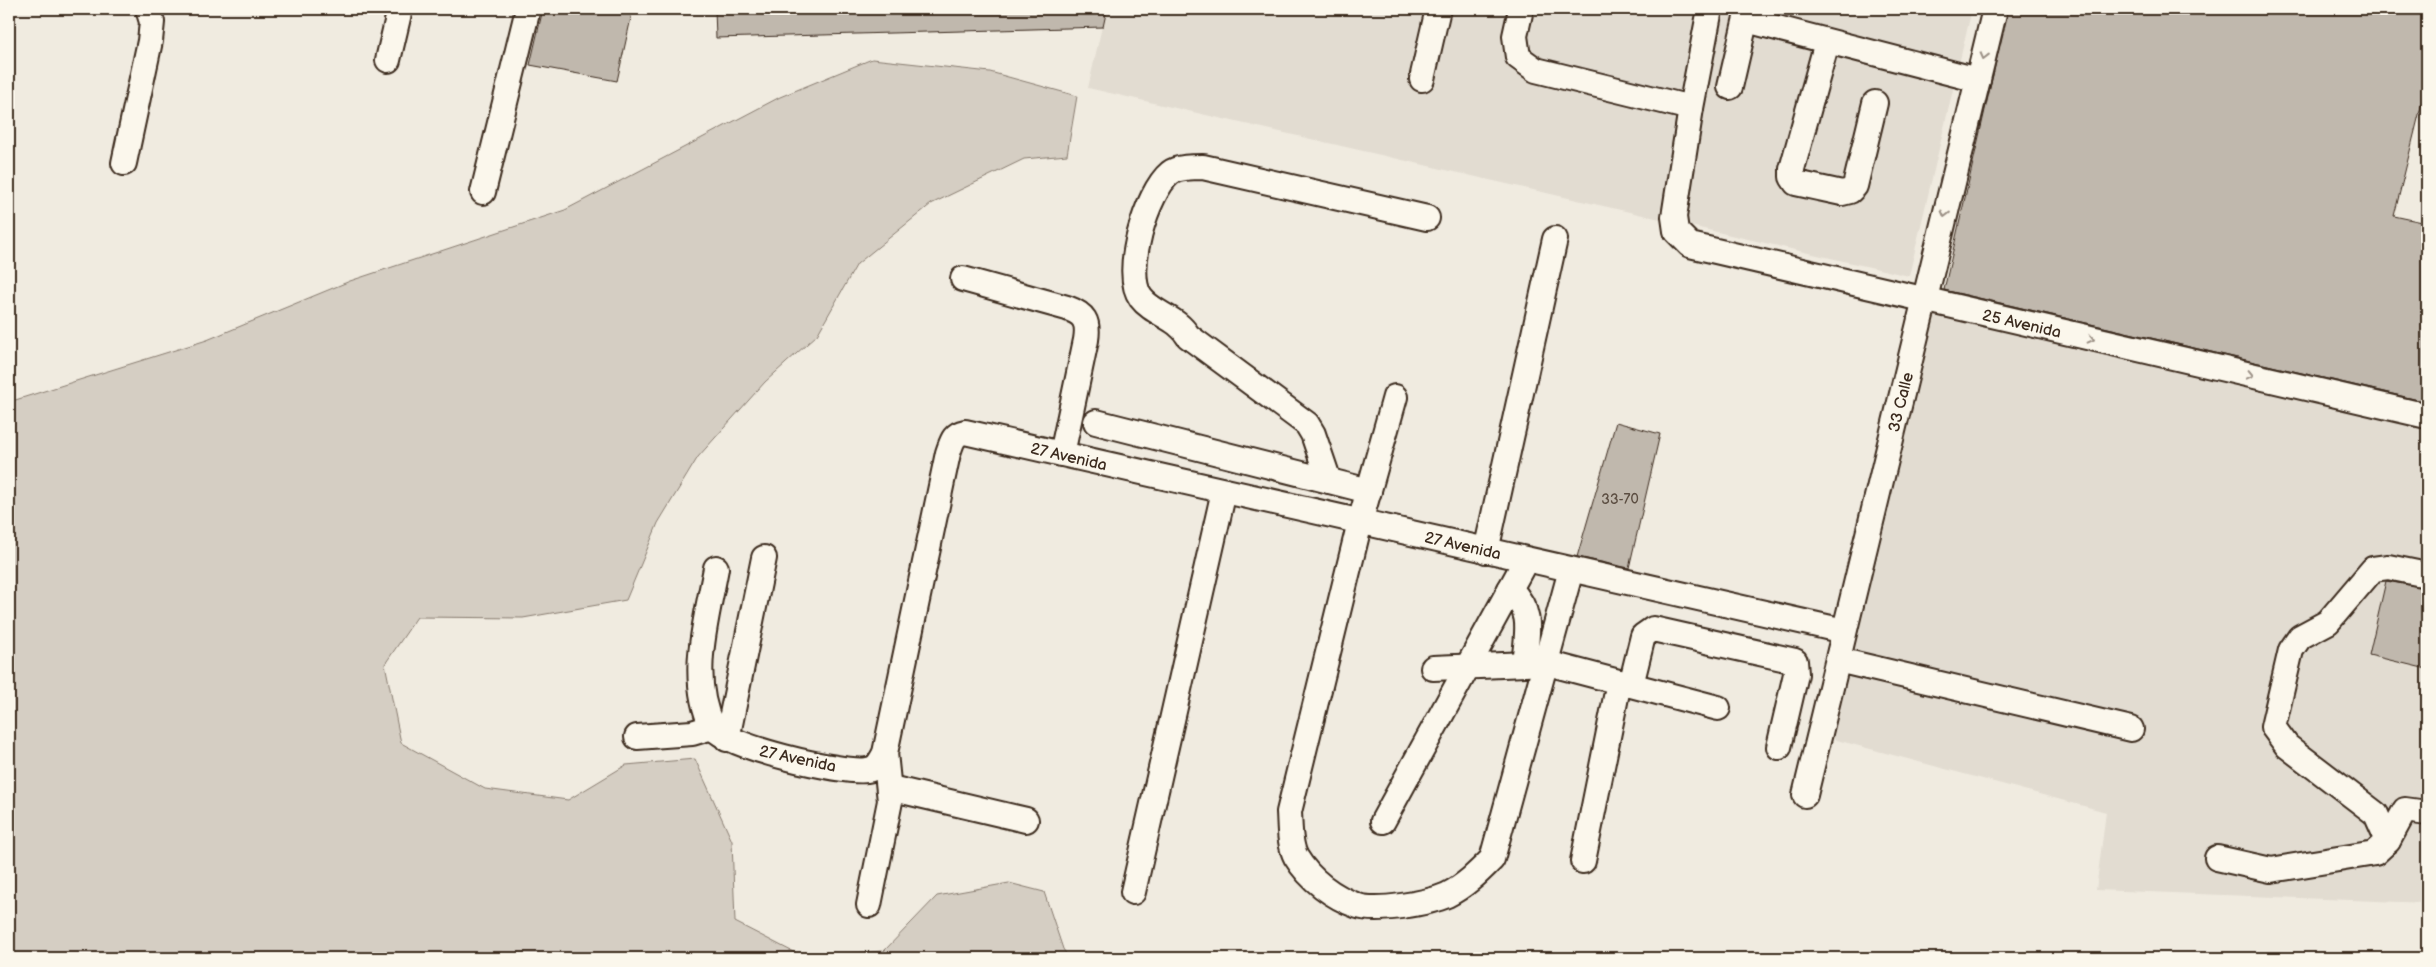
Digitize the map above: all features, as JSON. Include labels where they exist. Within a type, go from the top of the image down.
[{"type":"street","points":[[124,163],[150,41],[152,22],[148,9]]},
{"type":"street","points":[[388,60],[400,9]]},
{"type":"street","points":[[483,192],[528,9]]},
{"type":"street","points":[[1422,80],[1438,9]]},
{"type":"street","points":[[1521,9],[1515,36],[1518,57],[1536,70],[1691,108]]},
{"type":"street","name":"25 Avenida","points":[[1710,9],[1679,177],[1674,217],[1676,231],[1690,245],[1924,301],[2427,416]]},
{"type":"street","name":"33 Calle","points":[[1805,795],[1995,9]]},
{"type":"street","points":[[1730,87],[1747,14],[1827,42],[1978,80]]},
{"type":"street","points":[[1827,42],[1792,169],[1792,177],[1796,183],[1842,193],[1850,191],[1855,186],[1875,103]]},
{"type":"street","points":[[1329,481],[1313,434],[1307,424],[1188,336],[1182,326],[1141,298],[1133,274],[1142,220],[1156,188],[1171,172],[1185,168],[1203,167],[1428,218]]},
{"type":"street","points":[[1486,551],[1555,239]]},
{"type":"street","points":[[963,280],[1074,310],[1081,313],[1087,322],[1086,340],[1062,454]]},
{"type":"street","points":[[1395,397],[1360,522],[1290,812],[1290,834],[1296,856],[1325,890],[1359,906],[1409,906],[1447,895],[1473,879],[1492,859],[1536,663],[1571,570]]},
{"type":"street","points":[[1096,422],[1369,491]]},
{"type":"street","name":"27 Avenida","points":[[720,733],[785,757],[856,770],[868,770],[879,765],[885,753],[948,452],[954,437],[958,433],[965,432],[1844,631]]},
{"type":"street","points":[[1133,892],[1224,491]]},
{"type":"street","points":[[720,733],[764,558]]},
{"type":"street","points":[[1383,821],[1526,560]]},
{"type":"street","points":[[2388,841],[2376,814],[2287,746],[2273,727],[2290,650],[2300,637],[2328,622],[2373,569],[2388,566],[2427,575]]},
{"type":"street","points":[[716,568],[699,666],[704,701],[720,733]]},
{"type":"street","points":[[1510,589],[1522,601],[1527,613],[1536,663]]},
{"type":"street","points":[[1583,861],[1625,683],[1644,636],[1653,629],[1791,660],[1796,664],[1796,674],[1779,747]]},
{"type":"street","points":[[1838,660],[2131,729]]},
{"type":"street","points":[[1433,668],[1536,663],[1625,683],[1718,708]]},
{"type":"street","points":[[636,737],[720,733]]},
{"type":"street","points":[[869,905],[890,801],[885,753]]},
{"type":"street","points":[[890,788],[1026,820]]},
{"type":"street","points":[[2217,858],[2271,870],[2375,853],[2388,841],[2405,810],[2427,814]]},
{"type":"shaded area","points":[[1106,9],[1972,9],[1909,276],[1088,88]]},
{"type":"shaded area","points":[[872,59],[990,72],[1077,96],[1067,155],[1024,159],[931,204],[857,264],[817,335],[765,382],[698,457],[658,523],[626,600],[523,618],[417,617],[385,664],[401,743],[485,789],[568,800],[626,765],[695,759],[732,841],[735,922],[801,956],[884,951],[937,896],[1009,883],[1044,892],[1063,949],[1069,958],[9,958],[9,402],[207,340],[350,281],[565,210],[780,97]]},
{"type":"shaded area","points":[[1937,308],[2427,419],[2427,903],[2096,890],[2106,812],[1833,739]]},
{"type":"building","points":[[543,9],[633,9],[617,81],[530,65]]},
{"type":"building","points":[[715,9],[1107,9],[1103,27],[716,38]]},
{"type":"building","points":[[2008,9],[2427,9],[2427,82],[2394,216],[2427,223],[2427,402],[1944,290]]},
{"type":"building","points":[[1616,422],[1660,434],[1629,568],[1577,557]]},
{"type":"building","points":[[2386,581],[2427,588],[2427,669],[2369,655]]}]
